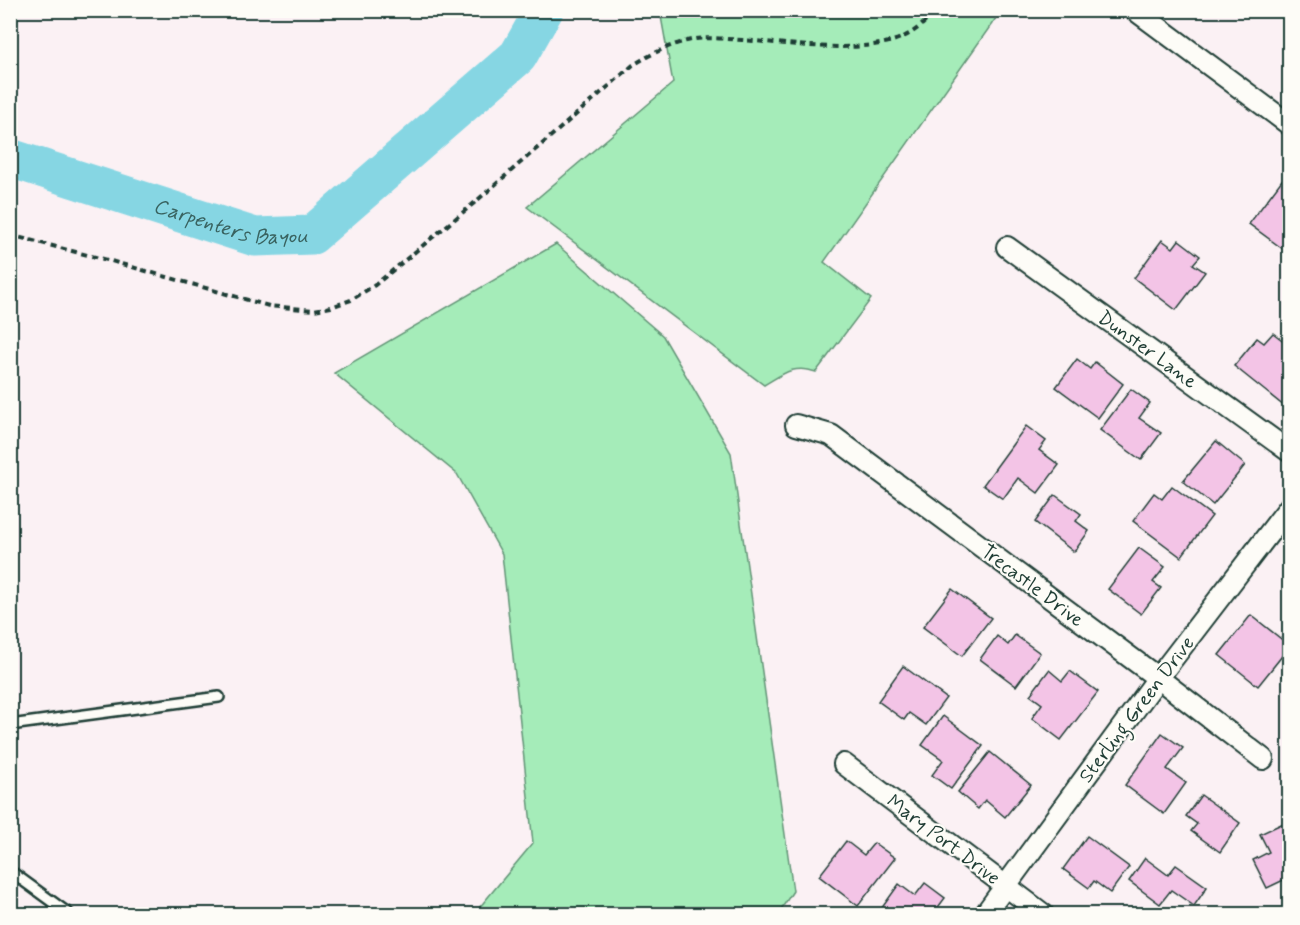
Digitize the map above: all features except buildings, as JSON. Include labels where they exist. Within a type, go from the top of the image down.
[{"type":"street","points":[[1135,10],[1290,125]]},
{"type":"street","name":"Dunster Lane","points":[[1007,247],[1290,452]]},
{"type":"street","name":"Trecastle Drive","points":[[796,425],[831,435],[1158,678],[1263,759]]},
{"type":"street","name":"Sterling Green Drive","points":[[985,915],[1158,678],[1290,506]]},
{"type":"street","name":"Mary Port Drive","points":[[844,764],[1043,915]]},
{"type":"lane","points":[[10,725],[219,697]]},
{"type":"lane","points":[[10,871],[69,915]]},
{"type":"path","points":[[10,235],[269,306],[314,310],[331,307],[351,300],[375,285],[633,65],[657,51],[698,39],[838,47],[872,46],[908,35],[924,24],[937,10]]},
{"type":"green space","points":[[660,11],[1001,11],[824,262],[871,299],[816,372],[795,370],[764,385],[527,207],[673,83]]},
{"type":"green space","points":[[556,244],[663,336],[731,453],[793,891],[778,914],[474,914],[533,843],[502,554],[457,474],[334,373]]},
{"type":"waterway","name":"Carpenters Bayou","points":[[10,158],[255,237],[312,235],[518,56],[544,10]]}]
